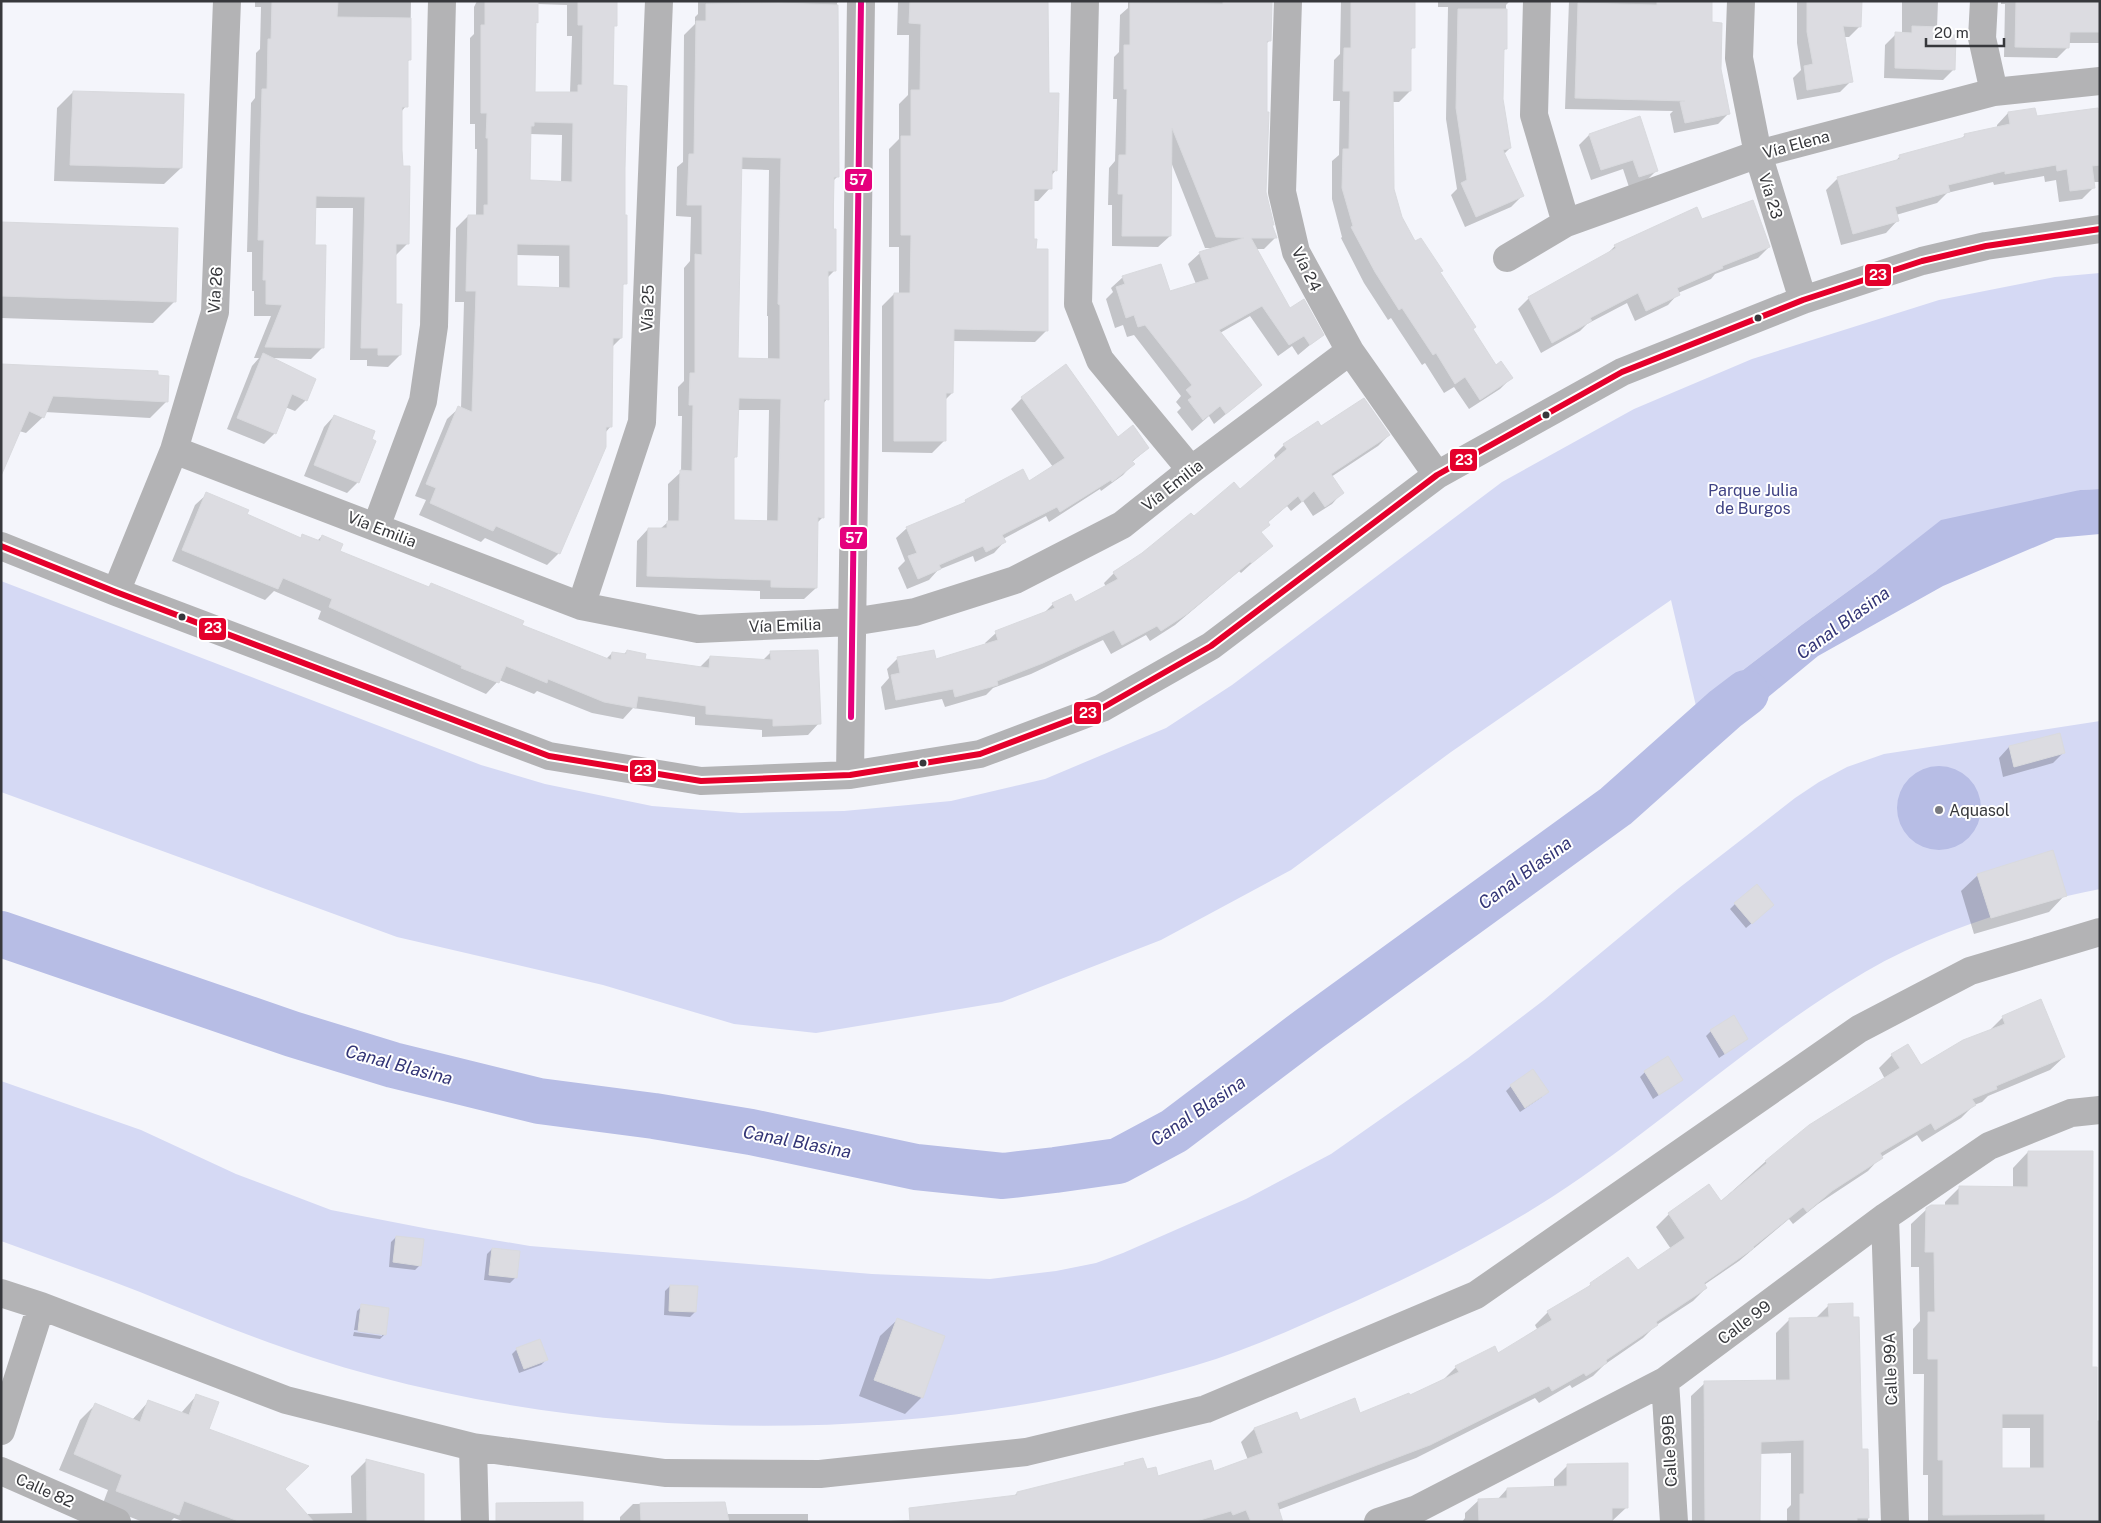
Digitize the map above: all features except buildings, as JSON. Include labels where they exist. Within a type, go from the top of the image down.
[{"type":"street","name":"Vía 26","points":[[116,592],[174,450],[215,312],[227,1]]},
{"type":"street","points":[[376,527],[423,401],[434,326],[442,1]]},
{"type":"street","name":"Vía 25","points":[[582,606],[642,422],[660,1]]},
{"type":"street","points":[[850,775],[860,1]]},
{"type":"street","points":[[1085,1],[1078,304],[1100,360],[1191,470]]},
{"type":"street","name":"Vía 24","points":[[1288,1],[1282,192],[1296,252],[1350,351],[1436,474]]},
{"type":"street","points":[[1538,1],[1534,115],[1566,223]]},
{"type":"street","name":"Vía 23","points":[[1742,1],[1739,58],[1758,154],[1803,300]]},
{"type":"street","points":[[1984,1],[1982,38],[1994,92]]},
{"type":"street","name":"Vía Elena","points":[[1507,258],[1566,223],[1758,154],[1994,92],[2100,81]]},
{"type":"street","points":[[1,546],[116,592],[549,756],[701,782],[850,775],[980,754],[1102,708],[1211,646],[1436,474],[1622,372],[1803,300],[1922,261],[1986,246],[2100,229]]},
{"type":"street","name":"Vía Emilia","points":[[174,450],[582,606],[698,629],[852,622],[915,612],[1015,580],[1122,524],[1350,351]]},
{"type":"street","points":[[1,1293],[42,1306],[286,1400],[473,1446],[665,1473],[820,1474],[1026,1452],[1206,1409],[1476,1294],[1859,1029],[1970,971],[2098,938]]},
{"type":"street","name":"Calle 99","points":[[1378,1522],[1417,1516],[1665,1381],[1885,1217],[1989,1146],[2071,1113],[2100,1110]]},
{"type":"street","name":"Calle 99A","points":[[1885,1217],[1895,1522]]},
{"type":"street","points":[[1,1431],[42,1306]]},
{"type":"street","name":"Calle 99B","points":[[1665,1381],[1674,1522]]},
{"type":"street","points":[[473,1446],[475,1522]]},
{"type":"street","name":"Calle 82","points":[[1,1471],[117,1522]]},
{"type":"green space","name":"Parque Julia de Burgos","points":[[2100,273],[2100,489],[2080,490],[1876,571],[1696,706],[1671,600],[1451,752],[1291,870],[1161,940],[1002,1002],[816,1033],[734,1024],[603,985],[397,937],[1,792],[1,581],[481,765],[545,784],[652,806],[741,813],[844,811],[951,801],[1045,779],[1166,728],[1232,685],[1502,482],[1634,409],[1752,359],[1939,300],[2055,277]]},
{"type":"green space","points":[[2100,721],[2100,889],[2009,911],[1949,932],[1892,957],[1824,997],[1784,1025],[1592,1170],[1526,1214],[1416,1273],[1313,1320],[1239,1351],[1183,1369],[1084,1393],[984,1411],[882,1421],[779,1426],[676,1423],[574,1414],[474,1399],[345,1368],[256,1338],[123,1285],[1,1241],[1,1081],[141,1130],[236,1174],[331,1210],[530,1246],[872,1274],[990,1279],[1056,1271],[1096,1263],[1246,1199],[1331,1154],[1468,1058],[1544,1000],[1679,888],[1795,798],[1819,782],[1847,767],[1884,754]]},
{"type":"water","points":[[2100,489],[2100,534],[2056,538],[1943,586],[1818,656],[1699,754],[1696,706],[1941,520],[2080,490]]},
{"type":"water","name":"Aquasol","points":[[1939,766],[1955,769],[1974,785],[1978,792],[1981,808],[1978,824],[1962,843],[1955,847],[1939,850],[1923,847],[1904,831],[1900,824],[1897,808],[1900,792],[1916,773],[1923,769]]},
{"type":"waterway","name":"Canal Blasina","points":[[1,934],[292,1034],[393,1065],[539,1101],[654,1116],[751,1132],[916,1167],[1003,1176],[1055,1170],[1118,1161],[1174,1131],[1309,1029],[1616,806],[1725,709],[1746,693]]},
{"type":"transit line","name":"57","points":[[851,717],[861,1]]},
{"type":"transit line","name":"23","points":[[1,546],[116,592],[549,756],[701,781],[850,775],[980,754],[1102,708],[1211,646],[1437,475],[1622,372],[1803,300],[1922,261],[1986,246],[2100,229]]},
{"type":"place","name":"Aquasol","points":[[1939,810]]}]
